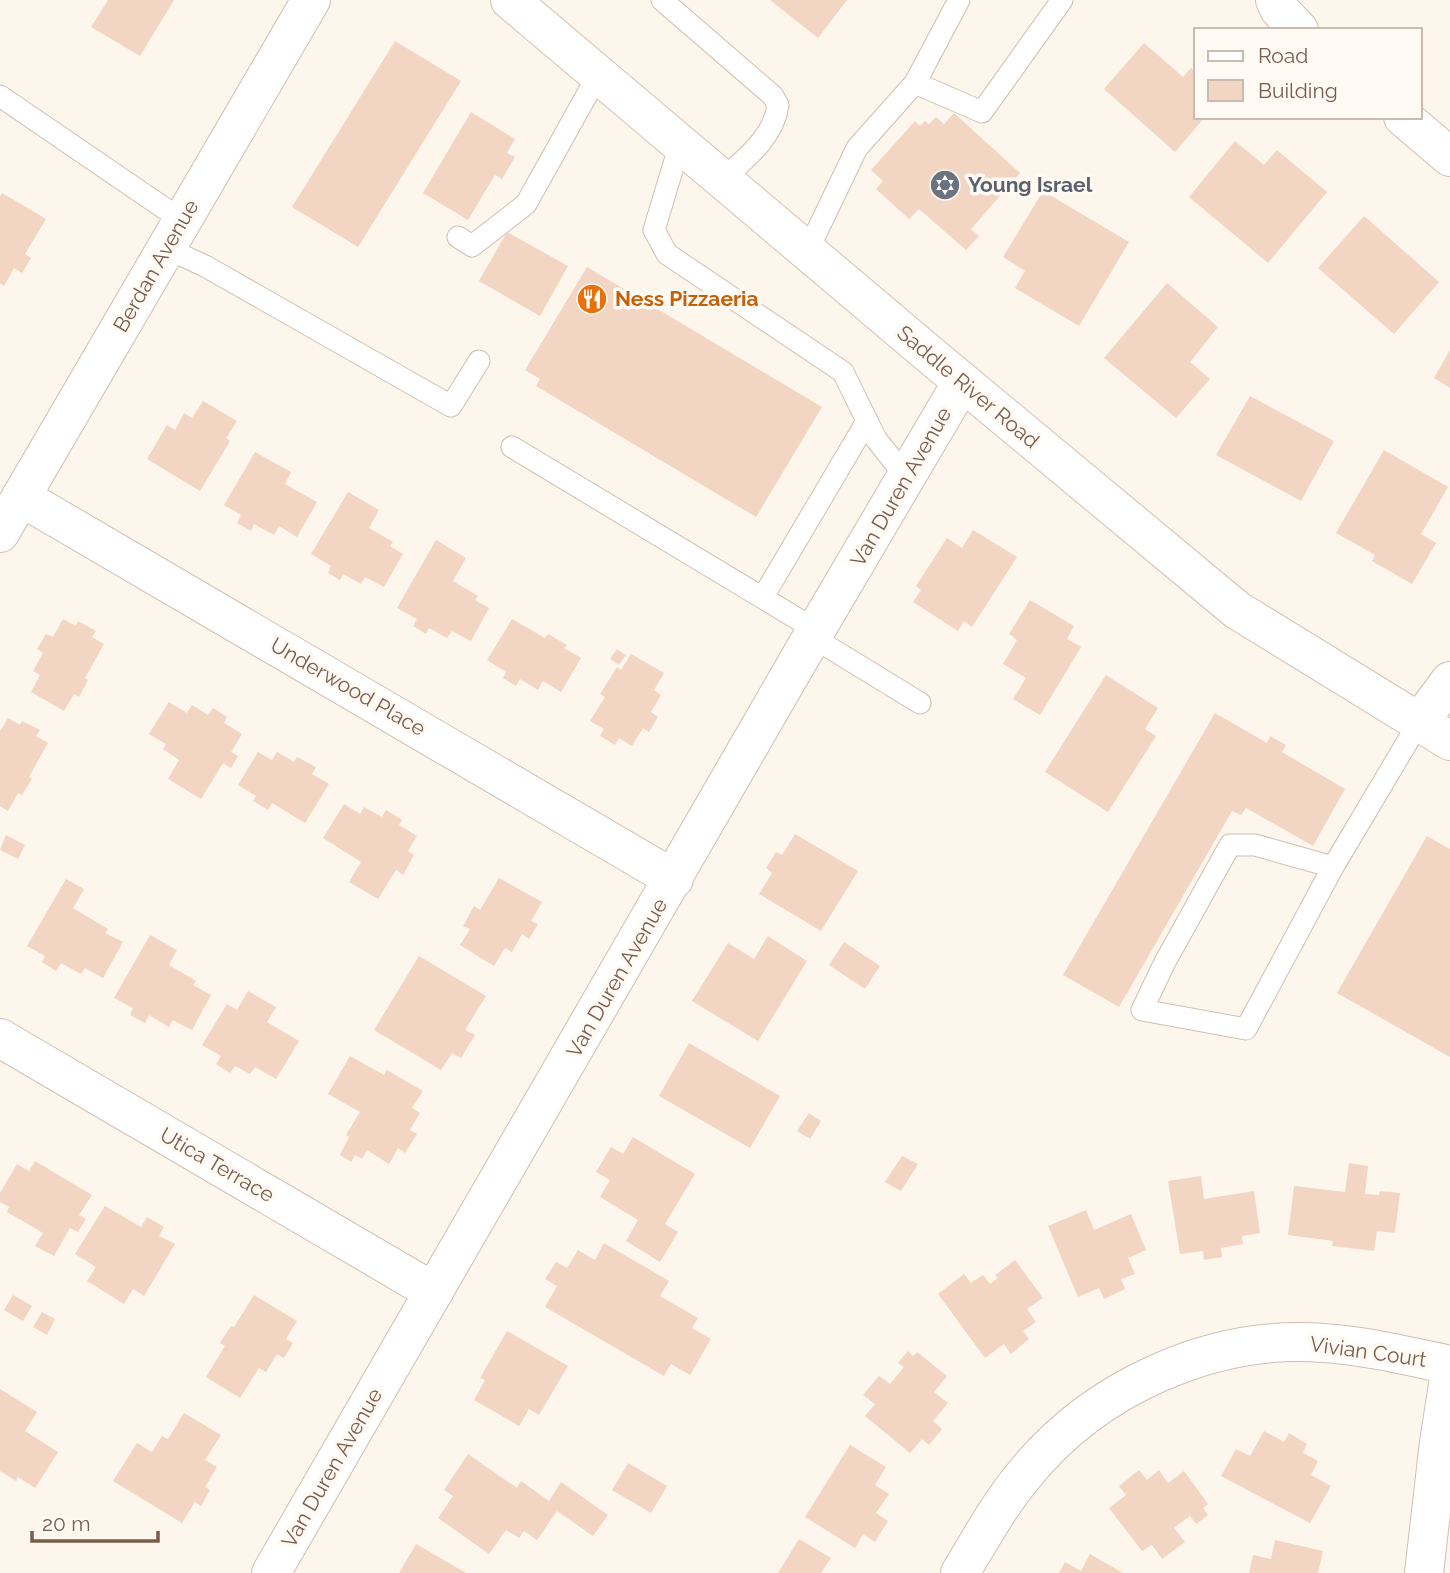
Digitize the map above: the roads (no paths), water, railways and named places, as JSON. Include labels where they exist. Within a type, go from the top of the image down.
[{"type":"street","name":"Berdan Avenue","points":[[0,533],[311,0]]},
{"type":"street","name":"Saddle River Road","points":[[510,0],[807,252],[1237,610],[1434,732]]},
{"type":"street","points":[[1275,0],[1279,9],[1297,28]]},
{"type":"street","points":[[1405,119],[1450,157]]},
{"type":"street","name":"Van Duren Avenue","points":[[271,1573],[962,382]]},
{"type":"street","name":"Underwood Place","points":[[21,497],[674,878]]},
{"type":"street","points":[[1434,732],[1450,681]]},
{"type":"street","name":"Utica Terrace","points":[[0,1038],[434,1292]]},
{"type":"street","name":"Vivian Court","points":[[960,1573],[989,1524],[1024,1475],[1059,1438],[1103,1403],[1154,1375],[1205,1355],[1261,1343],[1323,1343],[1384,1351],[1450,1365]]},
{"type":"street","points":[[1424,1573],[1438,1442],[1450,1372]]},
{"type":"lane","points":[[662,0],[773,96],[778,105],[759,146],[722,180]]},
{"type":"lane","points":[[807,252],[857,148],[915,83],[960,0]]},
{"type":"lane","points":[[915,83],[982,112],[1062,0]]},
{"type":"lane","points":[[458,237],[472,246],[526,204],[598,75]]},
{"type":"lane","points":[[0,96],[174,234],[205,266],[452,406],[479,361]]},
{"type":"lane","points":[[680,144],[654,230],[667,254],[843,372],[876,439],[907,478]]},
{"type":"lane","points":[[763,597],[867,421]]},
{"type":"lane","points":[[512,447],[763,597],[814,634],[920,703]]},
{"type":"lane","points":[[1333,867],[1255,845],[1230,845],[1165,962],[1142,1010],[1246,1029],[1333,867],[1434,732]]},
{"type":"place","name":"Young Israel","points":[[945,185]]},
{"type":"place","name":"Ness Pizzaeria","points":[[592,299]]}]
